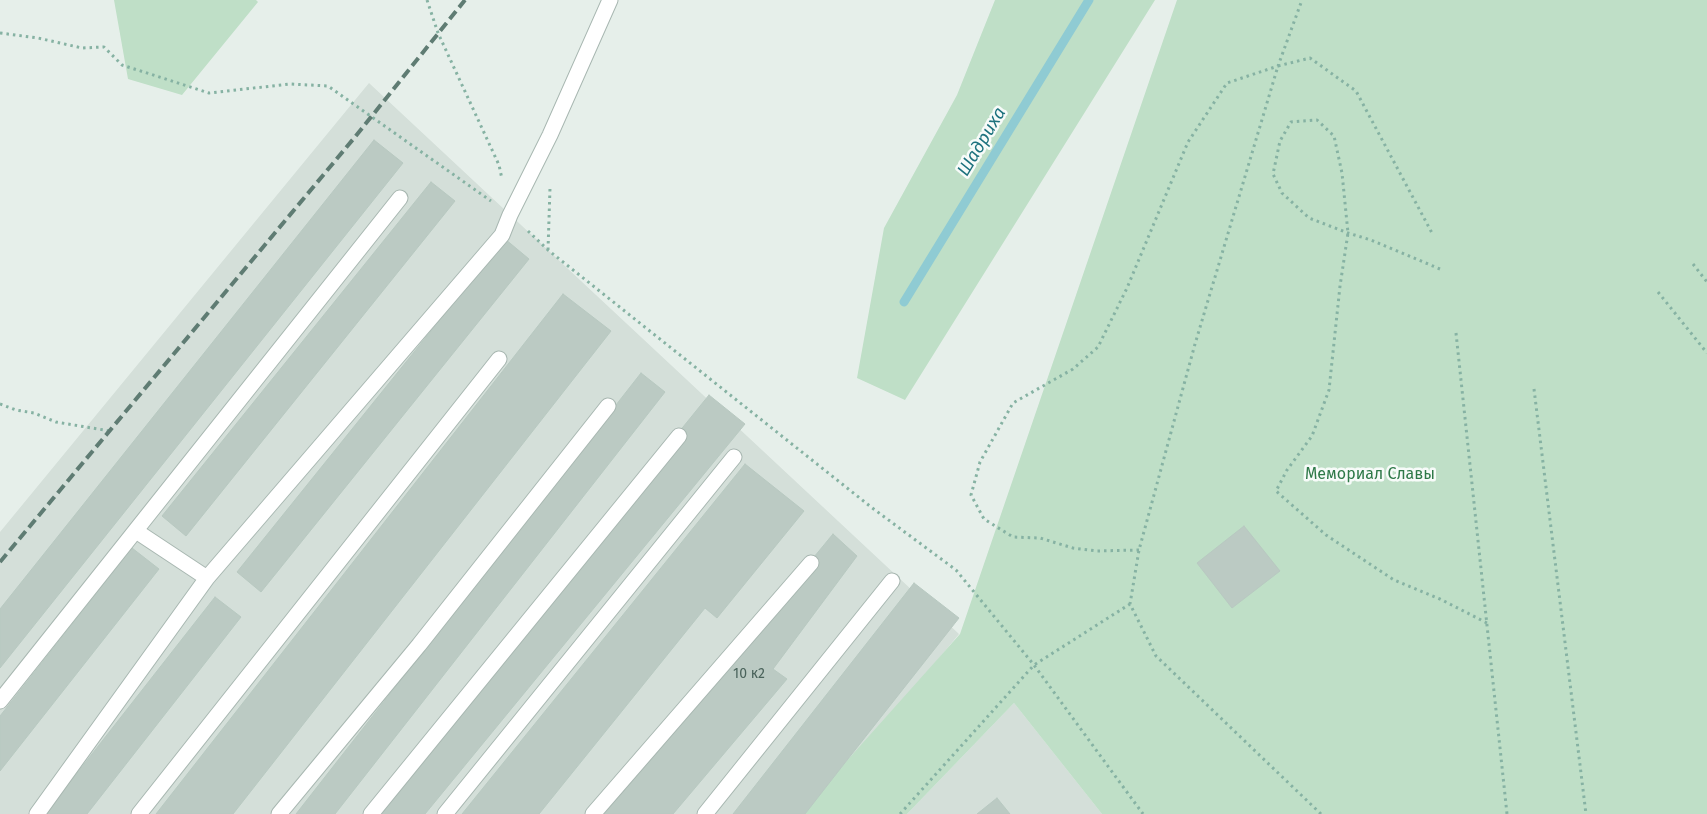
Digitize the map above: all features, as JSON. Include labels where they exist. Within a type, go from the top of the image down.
[{"type":"lane","points":[[37,814],[207,578],[502,235],[550,135],[610,0]]},
{"type":"lane","points":[[0,701],[400,198]]},
{"type":"lane","points":[[139,814],[499,359]]},
{"type":"lane","points":[[279,814],[420,645],[608,406]]},
{"type":"lane","points":[[371,814],[679,436]]},
{"type":"lane","points":[[445,814],[734,457]]},
{"type":"lane","points":[[136,531],[207,578]]},
{"type":"lane","points":[[593,814],[810,563]]},
{"type":"lane","points":[[705,814],[892,581]]},
{"type":"path","points":[[427,0],[438,33],[499,165],[510,215]]},
{"type":"path","points":[[1302,0],[1278,66],[1195,344],[1139,550],[1130,604],[1156,656],[1321,814]]},
{"type":"path","points":[[0,33],[38,38],[82,48],[104,47],[122,65],[209,93],[290,84],[328,86],[510,215],[548,250],[871,507],[956,570],[1034,665],[1143,814]]},
{"type":"path","points":[[1139,550],[1097,551],[1073,548],[1040,538],[1014,537],[984,519],[971,495],[980,462],[1013,403],[1073,369],[1098,347],[1127,288],[1188,142],[1227,83],[1278,66],[1310,58],[1356,91],[1432,233]]},
{"type":"path","points":[[1440,268],[1371,240],[1348,233],[1309,218],[1282,192],[1273,174],[1280,141],[1291,122],[1317,120],[1334,136],[1342,173],[1348,233],[1340,286],[1330,390],[1312,436],[1287,470],[1276,491],[1326,535],[1394,580],[1440,598],[1487,623]]},
{"type":"path","points":[[1693,264],[1707,282]]},
{"type":"path","points":[[1658,292],[1707,353]]},
{"type":"path","points":[[1456,333],[1507,814]]},
{"type":"path","points":[[1534,389],[1586,814]]},
{"type":"path","points":[[0,404],[16,410],[34,413],[56,422],[110,431]]},
{"type":"path","points":[[900,814],[1034,665],[1130,604]]},
{"type":"shaded area","points":[[369,83],[959,634],[810,814],[0,814],[0,532]]},
{"type":"shaded area","points":[[1014,703],[1102,814],[907,814]]},
{"type":"green space","points":[[114,0],[256,0],[258,2],[182,95],[128,79]]},
{"type":"green space","points":[[995,0],[1155,0],[905,400],[857,378],[884,228],[957,95]]},
{"type":"green space","name":"Мемориал Славы","points":[[1177,0],[1707,0],[1707,814],[1102,814],[1014,703],[907,814],[803,814],[844,764],[960,634]]},
{"type":"building","points":[[374,140],[403,163],[0,668],[0,609]]},
{"type":"building","points":[[431,182],[455,201],[186,536],[162,516]]},
{"type":"building","points":[[505,239],[529,259],[261,592],[237,572]]},
{"type":"building","points":[[563,294],[611,331],[233,814],[156,814]]},
{"type":"building","points":[[641,373],[665,392],[335,814],[296,814]]},
{"type":"building","points":[[709,395],[745,424],[425,814],[369,814]]},
{"type":"building","points":[[745,464],[804,511],[717,618],[705,608],[539,814],[462,814]]},
{"type":"building","points":[[1244,526],[1280,571],[1232,608],[1197,563]]},
{"type":"building","points":[[833,534],[857,556],[773,669],[787,679],[673,814],[602,814]]},
{"type":"building","points":[[132,548],[159,569],[0,771],[0,716]]},
{"type":"building","points":[[914,583],[959,618],[805,814],[733,814]]},
{"type":"building","points":[[215,597],[241,617],[87,814],[45,814]]},
{"type":"building","points":[[997,798],[1010,814],[977,814]]},
{"type":"waterway","name":"Шадриха","points":[[904,302],[1089,0]]},
{"type":"railway","points":[[0,562],[355,137],[465,0]]}]
